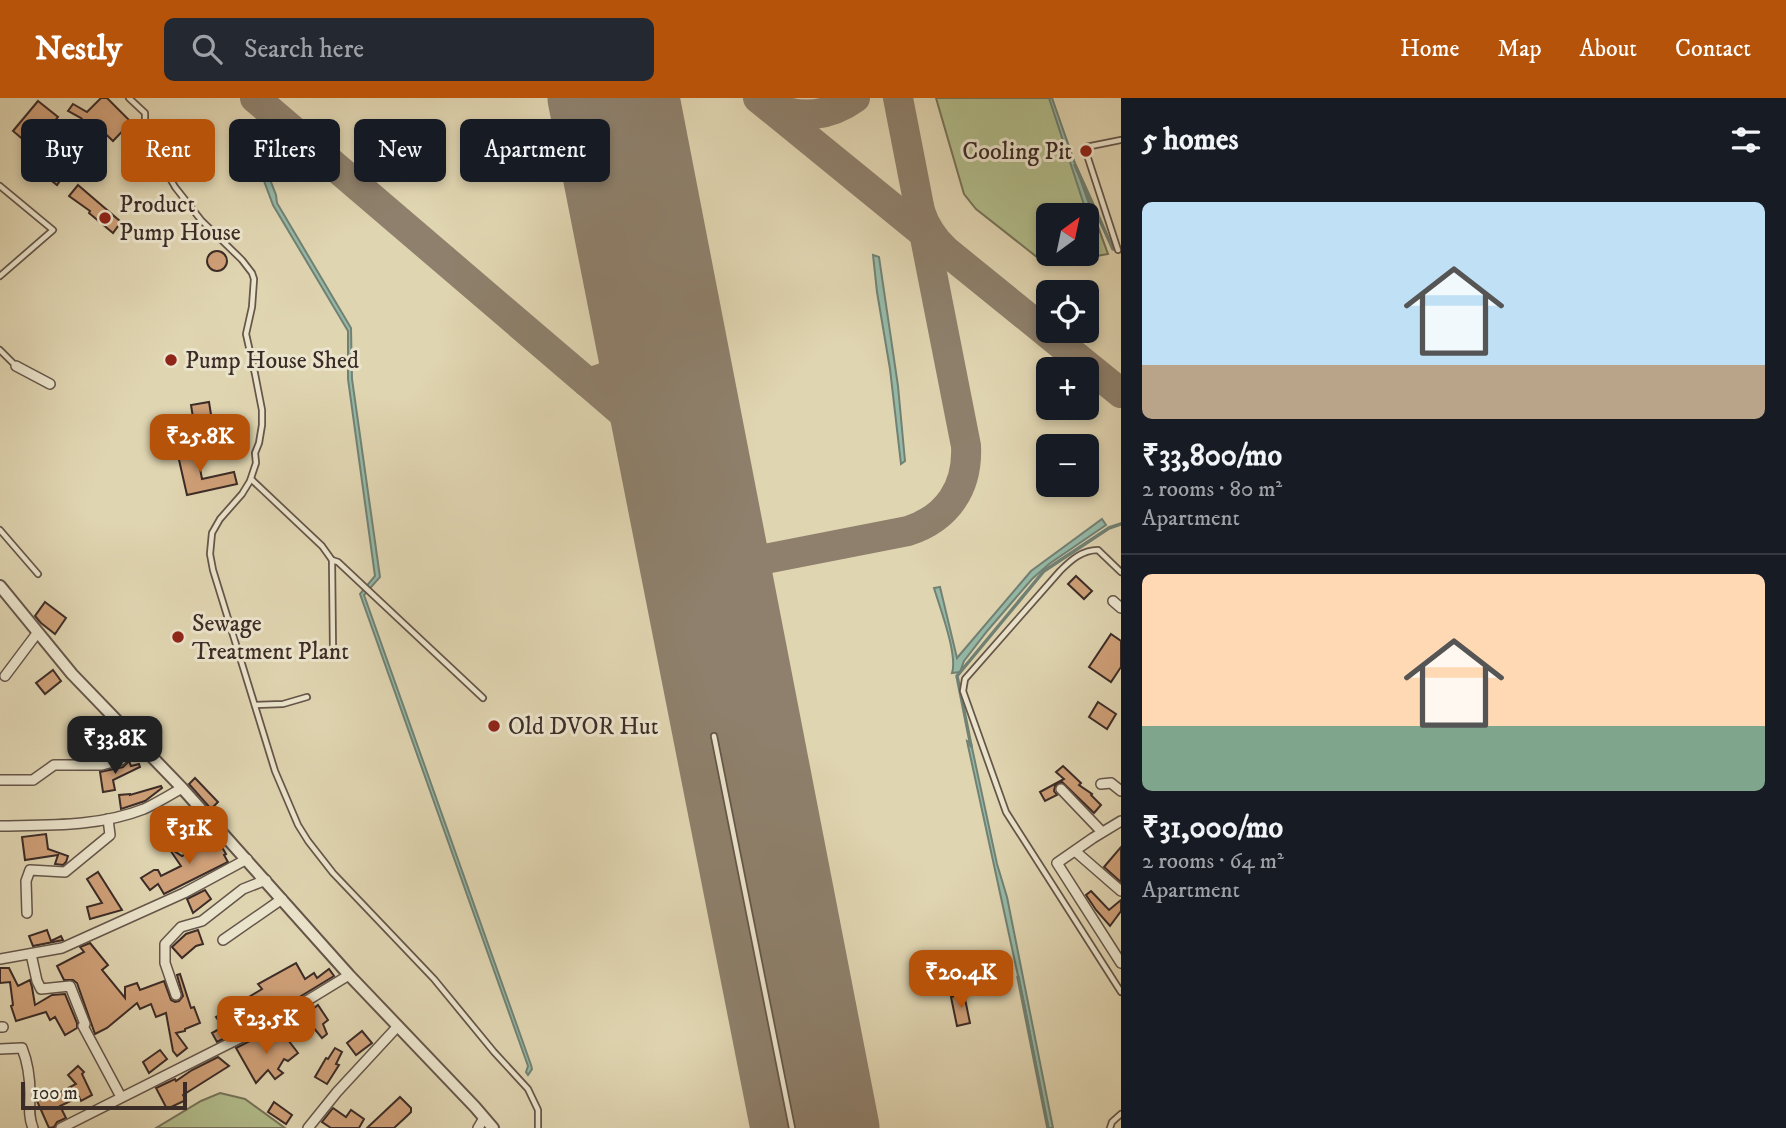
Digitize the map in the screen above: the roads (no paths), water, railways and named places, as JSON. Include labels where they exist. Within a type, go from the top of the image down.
[{"type":"street","points":[[16,366],[50,384]]},
{"type":"street","points":[[0,586],[72,674],[247,859],[349,975],[398,1026],[481,1123],[493,1128]]},
{"type":"street","points":[[1113,601],[1121,608]]},
{"type":"street","points":[[5,676],[38,632]]},
{"type":"street","points":[[0,780],[33,780],[54,765],[102,765],[121,760],[132,735]]},
{"type":"street","points":[[1101,784],[1111,783],[1121,791]]},
{"type":"street","points":[[0,826],[98,822],[145,808],[182,788]]},
{"type":"street","points":[[1061,789],[1102,832]]},
{"type":"street","points":[[27,913],[26,881],[30,870],[65,872],[110,835],[108,819]]},
{"type":"street","points":[[1121,821],[1057,863],[1121,963]]},
{"type":"street","points":[[1074,850],[1121,891]]},
{"type":"street","points":[[0,959],[62,948],[184,893],[247,859]]},
{"type":"street","points":[[176,995],[165,963],[165,944],[181,927],[202,921],[243,889],[266,880]]},
{"type":"street","points":[[223,940],[282,899]]},
{"type":"street","points":[[31,954],[41,989],[70,986],[85,1024],[83,1026],[121,1097]]},
{"type":"street","points":[[61,1128],[272,1021],[349,975]]},
{"type":"street","points":[[308,1128],[398,1026]]},
{"type":"street","points":[[0,1049],[22,1048],[28,1063],[29,1108],[33,1128]]},
{"type":"lane","points":[[129,98],[145,113],[145,126],[175,187],[201,220],[242,260],[253,276],[252,307],[246,334],[256,374],[262,425],[254,453],[256,463],[251,480],[216,526],[211,537],[210,554],[280,786],[298,825],[333,873],[435,979],[524,1085],[536,1103],[538,1128]]},
{"type":"lane","points":[[1118,250],[1086,147],[1121,140]]},
{"type":"lane","points":[[0,186],[52,229],[0,276]]},
{"type":"lane","points":[[0,350],[16,366]]},
{"type":"lane","points":[[251,480],[322,546],[332,560],[333,650]]},
{"type":"lane","points":[[0,530],[38,574]]},
{"type":"lane","points":[[1121,572],[1098,550],[1087,551],[1075,557],[965,679],[963,686],[1006,812],[1121,992]]},
{"type":"lane","points":[[332,560],[338,562],[483,698]]},
{"type":"lane","points":[[255,705],[283,704],[307,697]]},
{"type":"lane","points":[[714,736],[792,1128]]},
{"type":"lane","points":[[1110,1128],[1112,1122],[1121,1114]]},
{"type":"waterway","points":[[1075,165],[1113,249]]},
{"type":"waterway","points":[[971,746],[957,676],[1044,571],[1109,528],[1121,524]]},
{"type":"waterway","points":[[1018,977],[1048,1128]]},
{"type":"place","name":"Cooling Pit","points":[[1086,151]]},
{"type":"place","name":"Product Pump House","points":[[105,218]]},
{"type":"place","name":"Pump House Shed","points":[[171,360]]},
{"type":"place","name":"Sewage Treatment Plant","points":[[178,637]]},
{"type":"place","name":"Old DVOR Hut","points":[[494,726]]}]
